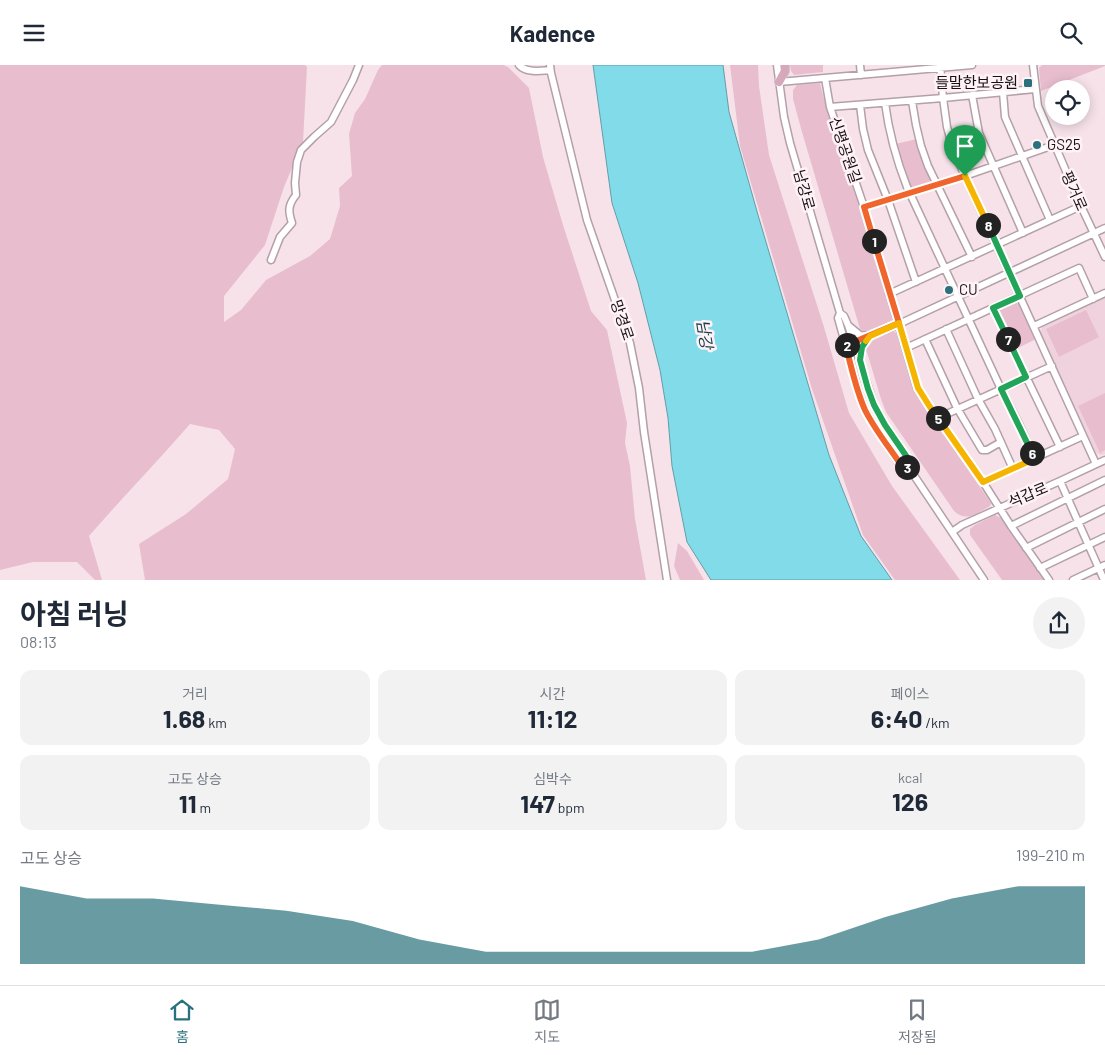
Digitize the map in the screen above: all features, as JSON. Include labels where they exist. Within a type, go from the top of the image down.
[{"type":"main road","points":[[779,82],[785,71],[785,65]]},
{"type":"street","points":[[271,260],[280,237],[292,223],[289,215],[290,203],[296,195],[297,162],[301,151],[331,122],[359,65]]},
{"type":"street","points":[[519,65],[522,69],[527,67],[532,71],[550,68]]},
{"type":"street","name":"남강로","points":[[776,65],[790,143],[840,313],[844,316],[848,325],[874,405],[909,460],[909,468],[984,580]]},
{"type":"street","points":[[860,65],[861,75]]},
{"type":"street","points":[[779,82],[940,66],[972,65]]},
{"type":"street","name":"평거로","points":[[1032,65],[1038,106],[1105,257]]},
{"type":"street","points":[[940,66],[942,98],[954,152],[1096,464]]},
{"type":"street","points":[[542,68],[552,79]]},
{"type":"street","name":"망경로","points":[[550,68],[587,220],[630,343],[639,388],[667,580]]},
{"type":"street","name":"신평공원길","points":[[825,78],[830,107],[864,207],[918,388],[1049,580]]},
{"type":"street","points":[[830,107],[1035,89]]},
{"type":"street","points":[[1003,92],[1005,117],[1050,220]]},
{"type":"street","points":[[972,95],[979,133],[1023,233]]},
{"type":"street","points":[[912,101],[921,146],[936,184],[972,257]]},
{"type":"street","points":[[886,103],[888,128],[898,165],[1034,459]]},
{"type":"street","points":[[860,105],[868,150],[888,200],[916,282]]},
{"type":"street","points":[[864,207],[965,176],[1054,145]]},
{"type":"street","points":[[890,295],[1081,206]]},
{"type":"street","points":[[846,346],[1009,273],[1105,227]]},
{"type":"street","points":[[906,348],[1079,268],[1093,299]]},
{"type":"street","points":[[1034,326],[1105,293]]},
{"type":"street","points":[[993,308],[1060,447]]},
{"type":"street","name":"남강로","points":[[840,313],[838,318],[858,393],[865,410],[878,433],[901,465],[909,468]]},
{"type":"street","points":[[848,325],[860,335],[870,336]]},
{"type":"street","points":[[946,329],[978,399],[1014,469]]},
{"type":"street","points":[[860,360],[864,344],[870,336]]},
{"type":"street","points":[[925,339],[957,408],[982,449],[986,450],[1001,442]]},
{"type":"street","points":[[938,418],[1052,366]]},
{"type":"street","points":[[983,482],[1083,436]]},
{"type":"street","name":"석갑로","points":[[952,532],[962,525],[1105,460]]},
{"type":"street","points":[[1011,526],[1105,480]]},
{"type":"street","points":[[1060,481],[1088,545],[1102,566],[1104,580]]},
{"type":"street","points":[[1026,548],[1105,509]]},
{"type":"street","points":[[1040,568],[1105,537]]},
{"type":"street","points":[[1073,580],[1102,566]]},
{"type":"shaded area","points":[[0,65],[305,65],[307,67],[303,142],[284,187],[265,245],[224,296],[224,322],[241,310],[266,280],[310,256],[330,239],[340,206],[339,188],[352,176],[349,134],[355,113],[365,99],[382,65],[503,65],[508,67],[529,88],[543,157],[563,225],[591,311],[607,330],[627,423],[625,443],[630,466],[635,519],[646,580],[145,580],[139,544],[186,514],[228,479],[235,449],[219,430],[190,424],[89,536],[102,580],[95,580],[77,562],[33,562],[0,570]]},
{"type":"shaded area","points":[[730,65],[758,65],[759,86],[769,155],[824,327],[849,413],[892,486],[960,580],[895,580],[863,535],[812,389],[740,146]]},
{"type":"shaded area","points":[[790,65],[823,65],[823,72],[794,75]]},
{"type":"shaded area","points":[[1042,65],[1105,65],[1069,80],[1045,80],[1045,89],[1041,91],[1039,68]]},
{"type":"shaded area","points":[[820,83],[828,115],[860,209],[893,318],[891,323],[867,333],[860,329],[793,99],[793,90],[797,85]]},
{"type":"shaded area","points":[[917,139],[922,158],[931,179],[930,183],[912,189],[909,187],[895,144]]},
{"type":"shaded area","points":[[1105,296],[1105,454],[1101,455],[1096,453],[1040,332],[1043,325]]},
{"type":"shaded area","points":[[1015,301],[1019,303],[1036,339],[1016,349],[999,312],[1000,308]]},
{"type":"shaded area","points":[[1086,310],[1099,337],[1059,357],[1046,329]]},
{"type":"shaded area","points":[[893,331],[896,333],[910,380],[919,398],[991,503],[990,506],[972,516],[959,515],[954,511],[886,412],[866,349],[869,342]]},
{"type":"shaded area","points":[[1105,393],[1105,450],[1100,453],[1078,406]]},
{"type":"shaded area","points":[[995,515],[1001,518],[1044,580],[1002,580],[970,535],[970,529],[975,525]]},
{"type":"shaded area","points":[[678,543],[687,551],[704,580],[680,580],[674,566]]},
{"type":"water","name":"남강","points":[[593,65],[723,65],[729,112],[829,455],[861,536],[892,580],[711,580],[687,542],[672,466],[668,418],[660,370],[638,283],[612,203]]},
{"type":"place","name":"들말한보공원","points":[[1028,83]]},
{"type":"place","name":"GS25","points":[[1037,145]]},
{"type":"place","name":"CU","points":[[949,290]]},
{"type":"route","points":[[965,176],[864,207],[899,323],[846,346],[858,393],[865,410],[878,433],[901,465],[909,468],[909,460],[874,405],[860,360],[862,347],[870,336],[899,323],[918,388],[983,482],[1034,459],[1001,389],[1026,377],[993,308],[1020,296],[965,176]]}]
